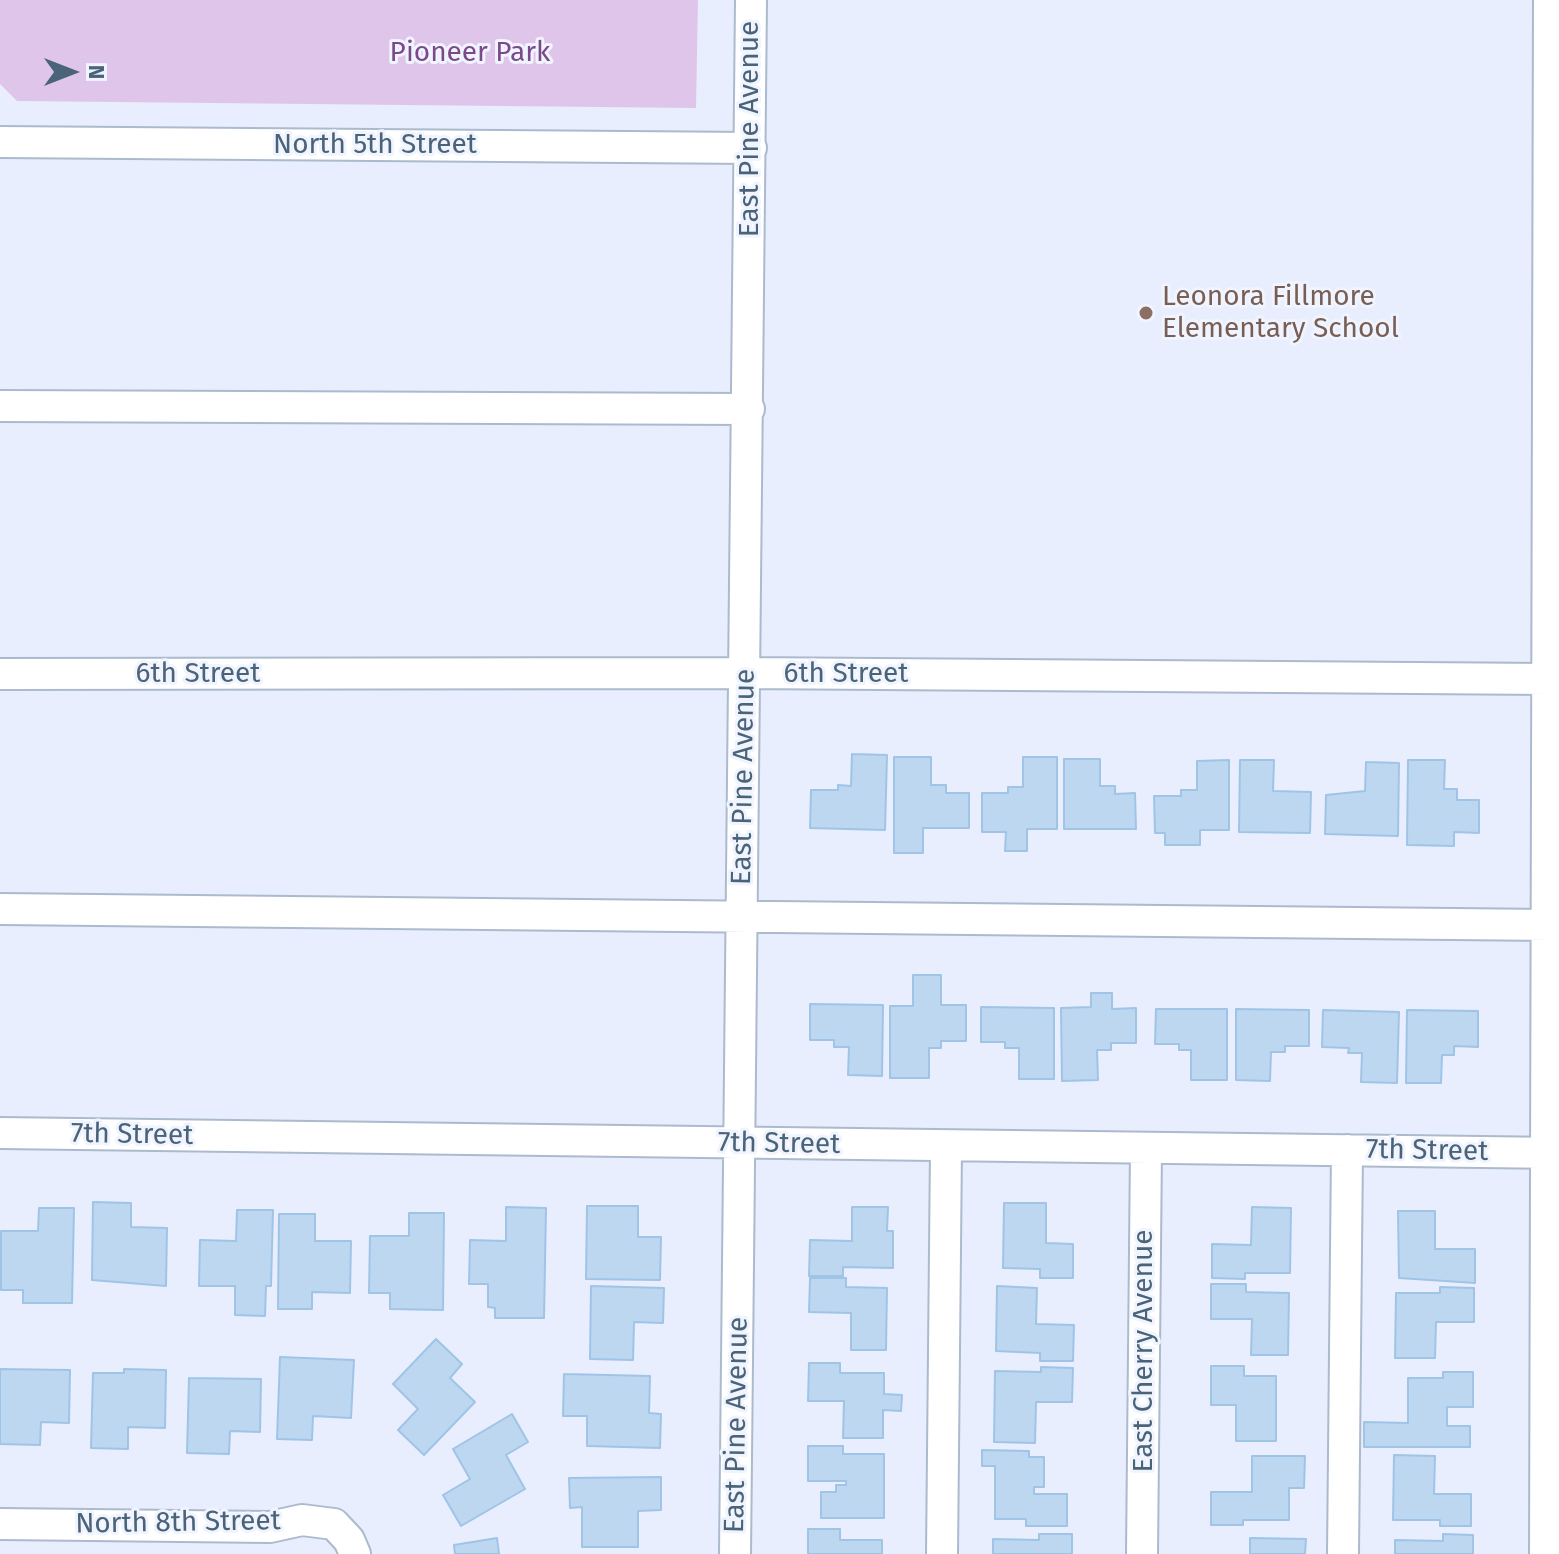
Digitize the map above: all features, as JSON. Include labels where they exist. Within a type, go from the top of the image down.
[{"type":"street","name":"East Pine Avenue","points":[[735,1554],[742,1143],[751,0]]},
{"type":"street","points":[[1545,1554],[1553,1153],[1548,679],[1554,165],[1549,0]]},
{"type":"street","name":"North 5th Street","points":[[0,142],[751,148]]},
{"type":"street","points":[[0,406],[749,409]]},
{"type":"street","name":"6th Street","points":[[0,674],[745,673],[1548,679]]},
{"type":"street","points":[[0,909],[1549,925]]},
{"type":"street","name":"7th Street","points":[[0,1133],[946,1148],[1553,1153]]},
{"type":"street","points":[[942,1554],[946,1148]]},
{"type":"street","name":"East Cherry Avenue","points":[[1142,1554],[1146,1149]]},
{"type":"street","points":[[1343,1554],[1347,1150]]},
{"type":"street","name":"North 8th Street","points":[[0,1524],[270,1527],[302,1520],[334,1524],[352,1547]]},
{"type":"green space","name":"Pioneer Park","points":[[0,0],[698,0],[696,108],[17,101],[0,84]]},
{"type":"building","points":[[852,754],[887,755],[885,830],[810,828],[811,790],[838,790],[838,785],[851,786]]},
{"type":"building","points":[[894,757],[931,757],[931,785],[946,785],[946,793],[969,793],[969,828],[923,828],[923,853],[894,853]]},
{"type":"building","points":[[1023,757],[1057,757],[1057,829],[1027,829],[1027,851],[1005,851],[1006,832],[982,832],[982,793],[1008,793],[1008,787],[1023,787]]},
{"type":"building","points":[[1064,759],[1100,759],[1100,786],[1115,786],[1115,794],[1135,793],[1136,829],[1064,829]]},
{"type":"building","points":[[1229,760],[1229,830],[1200,830],[1200,845],[1165,845],[1165,833],[1155,833],[1154,796],[1181,796],[1181,790],[1197,790],[1197,761]]},
{"type":"building","points":[[1240,760],[1274,760],[1273,791],[1311,792],[1310,833],[1239,832]]},
{"type":"building","points":[[1408,760],[1445,760],[1444,789],[1457,789],[1457,800],[1479,800],[1479,833],[1454,832],[1454,846],[1407,845]]},
{"type":"building","points":[[1366,762],[1399,763],[1398,836],[1325,834],[1326,795],[1365,791]]},
{"type":"building","points":[[913,975],[941,975],[941,1005],[966,1005],[966,1041],[941,1041],[941,1048],[929,1048],[929,1078],[890,1078],[890,1006],[913,1006]]},
{"type":"building","points":[[1091,993],[1112,993],[1112,1009],[1136,1008],[1136,1043],[1111,1043],[1111,1050],[1097,1050],[1098,1080],[1062,1081],[1061,1008],[1091,1007]]},
{"type":"building","points":[[810,1004],[883,1005],[882,1076],[848,1075],[849,1047],[834,1047],[834,1040],[810,1040]]},
{"type":"building","points":[[981,1007],[1054,1008],[1054,1079],[1019,1079],[1019,1048],[1005,1048],[1005,1042],[981,1042]]},
{"type":"building","points":[[1156,1009],[1227,1009],[1227,1080],[1191,1080],[1191,1050],[1179,1050],[1179,1044],[1155,1044]]},
{"type":"building","points":[[1236,1009],[1309,1010],[1309,1046],[1285,1046],[1285,1052],[1271,1052],[1270,1081],[1236,1080]]},
{"type":"building","points":[[1323,1010],[1399,1012],[1397,1083],[1361,1082],[1362,1053],[1348,1053],[1349,1048],[1322,1047]]},
{"type":"building","points":[[1407,1010],[1478,1011],[1478,1047],[1454,1046],[1454,1055],[1442,1055],[1441,1083],[1406,1083]]},
{"type":"building","points":[[93,1202],[131,1203],[131,1227],[167,1228],[166,1286],[92,1280]]},
{"type":"building","points":[[1004,1203],[1046,1203],[1046,1243],[1073,1244],[1073,1278],[1040,1278],[1040,1269],[1003,1268]]},
{"type":"building","points":[[587,1206],[638,1206],[638,1237],[661,1237],[660,1280],[586,1279]]},
{"type":"building","points":[[506,1207],[546,1208],[544,1318],[495,1318],[495,1308],[488,1307],[488,1284],[469,1284],[470,1240],[506,1241]]},
{"type":"building","points":[[852,1207],[888,1207],[887,1231],[893,1231],[893,1268],[843,1267],[843,1276],[809,1276],[810,1240],[852,1241]]},
{"type":"building","points":[[1252,1207],[1291,1208],[1290,1273],[1245,1273],[1245,1279],[1212,1278],[1212,1244],[1251,1245]]},
{"type":"building","points":[[39,1208],[74,1208],[72,1303],[23,1303],[23,1290],[1,1290],[1,1231],[38,1231]]},
{"type":"building","points":[[237,1210],[273,1210],[271,1286],[266,1286],[265,1316],[235,1315],[235,1286],[199,1286],[200,1240],[236,1241]]},
{"type":"building","points":[[1398,1211],[1435,1211],[1435,1249],[1475,1249],[1475,1283],[1399,1278]]},
{"type":"building","points":[[409,1213],[444,1213],[443,1310],[390,1309],[390,1293],[369,1293],[370,1236],[409,1236]]},
{"type":"building","points":[[279,1214],[315,1214],[315,1241],[351,1241],[350,1293],[312,1292],[312,1309],[278,1309]]},
{"type":"building","points":[[810,1278],[846,1278],[846,1287],[887,1288],[886,1350],[851,1350],[851,1313],[809,1312]]},
{"type":"building","points":[[1211,1284],[1246,1284],[1246,1292],[1289,1293],[1288,1355],[1251,1355],[1252,1319],[1211,1319]]},
{"type":"building","points":[[591,1286],[664,1288],[663,1323],[634,1322],[633,1360],[590,1359]]},
{"type":"building","points":[[997,1286],[1037,1288],[1036,1324],[1074,1325],[1073,1361],[1040,1361],[1040,1353],[996,1351]]},
{"type":"building","points":[[1440,1287],[1474,1288],[1474,1322],[1436,1322],[1435,1358],[1395,1358],[1396,1293],[1440,1293]]},
{"type":"building","points":[[436,1339],[462,1364],[450,1378],[475,1402],[424,1455],[398,1430],[418,1409],[393,1384]]},
{"type":"building","points":[[280,1357],[354,1360],[351,1418],[313,1416],[312,1440],[277,1439]]},
{"type":"building","points":[[809,1363],[840,1363],[840,1373],[884,1373],[884,1394],[902,1395],[901,1411],[883,1410],[883,1438],[843,1438],[844,1401],[808,1401]]},
{"type":"building","points":[[1211,1366],[1244,1366],[1244,1376],[1276,1376],[1276,1441],[1236,1441],[1236,1405],[1211,1405]]},
{"type":"building","points":[[1041,1367],[1073,1368],[1072,1402],[1036,1402],[1035,1443],[994,1442],[995,1371],[1041,1372]]},
{"type":"building","points":[[0,1369],[70,1370],[69,1423],[41,1422],[40,1445],[0,1444]]},
{"type":"building","points":[[124,1369],[166,1370],[165,1428],[128,1427],[128,1449],[91,1448],[93,1373],[124,1373]]},
{"type":"building","points":[[1443,1372],[1473,1372],[1473,1407],[1447,1407],[1447,1426],[1470,1426],[1470,1447],[1364,1447],[1364,1422],[1408,1423],[1408,1378],[1443,1378]]},
{"type":"building","points":[[564,1374],[650,1376],[649,1413],[661,1414],[660,1448],[587,1446],[587,1416],[563,1416]]},
{"type":"building","points":[[189,1378],[261,1379],[260,1432],[230,1431],[229,1454],[187,1453]]},
{"type":"building","points":[[512,1414],[528,1442],[506,1455],[525,1489],[461,1526],[443,1495],[470,1479],[453,1449]]},
{"type":"building","points":[[808,1446],[843,1446],[843,1454],[884,1454],[884,1518],[821,1518],[821,1492],[836,1492],[836,1485],[846,1485],[846,1481],[808,1481]]},
{"type":"building","points":[[982,1450],[1029,1451],[1029,1457],[1044,1457],[1044,1487],[1034,1487],[1034,1494],[1067,1494],[1067,1526],[1026,1526],[1026,1519],[995,1519],[995,1466],[982,1466]]},
{"type":"building","points":[[1394,1455],[1435,1456],[1434,1494],[1471,1494],[1471,1526],[1440,1526],[1440,1520],[1393,1520]]},
{"type":"building","points":[[1252,1456],[1305,1456],[1304,1488],[1289,1488],[1289,1520],[1243,1520],[1243,1525],[1211,1525],[1211,1492],[1252,1492]]},
{"type":"building","points":[[661,1477],[661,1510],[638,1511],[638,1547],[582,1547],[582,1507],[570,1508],[569,1478]]},
{"type":"building","points":[[808,1529],[840,1529],[840,1540],[882,1540],[882,1554],[808,1554]]},
{"type":"building","points":[[1039,1534],[1072,1534],[1072,1554],[993,1554],[993,1539],[1039,1540]]},
{"type":"building","points":[[1443,1534],[1473,1535],[1473,1554],[1395,1554],[1395,1540],[1443,1541]]},
{"type":"building","points":[[497,1538],[499,1554],[455,1554],[454,1545]]},
{"type":"building","points":[[1250,1538],[1306,1539],[1305,1554],[1250,1554]]},
{"type":"place","name":"Leonora Fillmore Elementary School","points":[[1146,313]]}]
